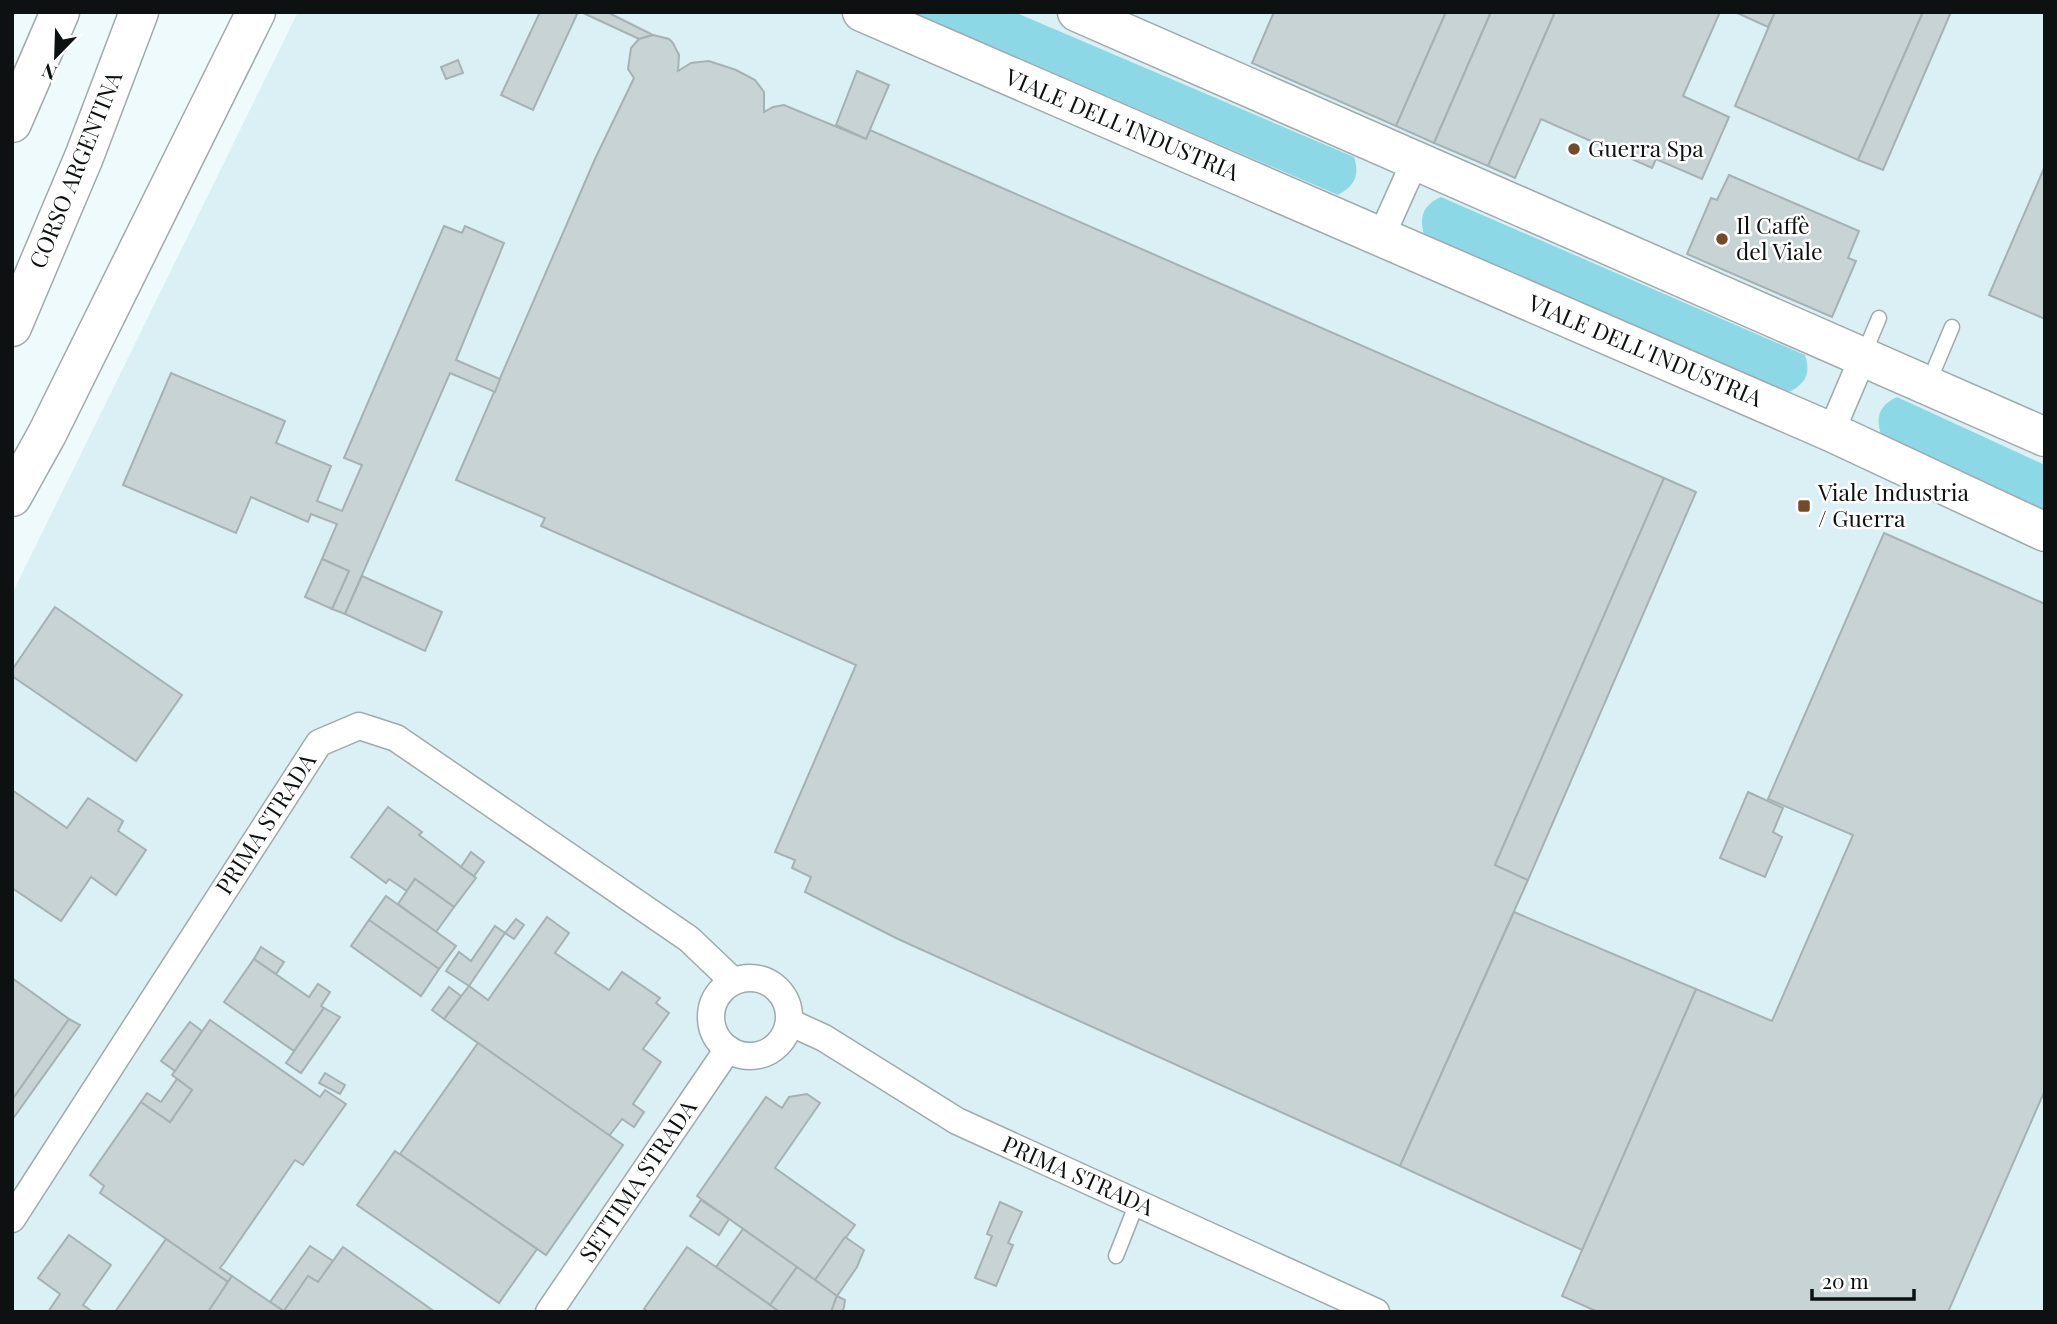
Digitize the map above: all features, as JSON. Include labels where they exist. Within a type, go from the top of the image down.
[{"type":"main road","points":[[12,123],[60,12]]},
{"type":"main road","name":"CORSO ARGENTINA","points":[[12,327],[83,157],[139,12]]},
{"type":"main road","points":[[12,497],[47,434],[256,12]]},
{"type":"main road","name":"VIALE DELL'INDUSTRIA","points":[[862,12],[1831,432],[2045,532]]},
{"type":"main road","points":[[1077,12],[2045,437]]},
{"type":"street","points":[[1381,237],[1415,161]]},
{"type":"street","points":[[1831,432],[1863,357]]},
{"type":"street","name":"PRIMA STRADA","points":[[12,1219],[319,743],[359,726],[396,738],[689,939],[733,981]]},
{"type":"street","points":[[747,977],[762,979],[775,986],[784,996],[789,1009],[789,1022],[785,1035],[777,1046],[766,1053],[753,1056],[740,1055],[728,1049],[713,1029],[710,1016],[713,1001],[722,989],[733,981],[747,977]]},
{"type":"street","name":"PRIMA STRADA","points":[[789,1022],[824,1038],[957,1121],[1377,1312]]},
{"type":"street","name":"SETTIMA STRADA","points":[[549,1312],[728,1049]]},
{"type":"lane","points":[[1863,357],[1879,317]]},
{"type":"lane","points":[[1927,387],[1952,327]]},
{"type":"lane","points":[[1116,1256],[1137,1203]]},
{"type":"shaded area","points":[[298,12],[2045,12],[2045,1312],[12,1312],[12,594]]},
{"type":"shaded area","points":[[911,12],[1014,12],[1354,157],[1355,179],[1349,188],[1338,195]]},
{"type":"shaded area","points":[[1441,197],[1805,355],[1806,377],[1789,392],[1424,235],[1424,212]]},
{"type":"shaded area","points":[[1897,397],[2045,465],[2045,511],[1881,434],[1880,412]]},
{"type":"building","points":[[540,12],[578,12],[533,110],[501,95]]},
{"type":"building","points":[[581,12],[607,12],[653,35],[639,39]]},
{"type":"building","points":[[1274,12],[1446,12],[1396,126],[1252,63]]},
{"type":"building","points":[[1446,12],[1491,12],[1434,143],[1396,126]]},
{"type":"building","points":[[1491,12],[1555,12],[1488,166],[1434,143]]},
{"type":"building","points":[[1555,12],[1720,12],[1683,96],[1729,117],[1702,179],[1656,159],[1652,168],[1541,119],[1515,178],[1488,166]]},
{"type":"building","points":[[1735,12],[1775,12],[1768,27]]},
{"type":"building","points":[[1775,12],[1923,12],[1858,160],[1735,106]]},
{"type":"building","points":[[1923,12],[1951,12],[1883,170],[1858,160]]},
{"type":"building","points":[[653,35],[669,39],[673,43],[679,55],[678,71],[691,63],[709,61],[755,80],[764,92],[764,112],[784,105],[866,139],[870,130],[1664,478],[1495,865],[1528,880],[1400,1166],[898,939],[805,892],[811,877],[792,868],[795,860],[775,852],[856,665],[541,526],[545,518],[456,480],[595,159],[634,78],[628,69],[631,48],[639,39]]},
{"type":"building","points":[[458,60],[463,73],[446,79],[441,67]]},
{"type":"building","points":[[857,71],[889,85],[866,139],[836,125]]},
{"type":"building","points":[[2045,166],[2045,319],[1989,295]]},
{"type":"building","points":[[1729,175],[1859,231],[1848,258],[1856,261],[1832,317],[1687,254],[1711,198],[1717,200]]},
{"type":"building","points":[[444,226],[462,233],[465,226],[504,243],[456,360],[500,379],[495,392],[450,373],[345,614],[332,609],[349,571],[322,559],[337,524],[311,514],[308,522],[251,497],[236,533],[123,485],[171,373],[285,421],[276,443],[331,466],[317,501],[342,511],[362,465],[344,458]]},
{"type":"building","points":[[1664,478],[1696,492],[1528,880],[1495,865]]},
{"type":"building","points":[[1884,533],[2045,604],[2045,1090],[1948,1312],[1598,1312],[1562,1296],[1696,989],[1772,1021],[1853,835],[1768,799]]},
{"type":"building","points":[[322,559],[349,571],[332,609],[305,597]]},
{"type":"building","points":[[362,576],[442,612],[425,651],[345,614]]},
{"type":"building","points":[[55,607],[182,695],[136,761],[12,676],[12,670]]},
{"type":"building","points":[[12,790],[67,828],[88,798],[123,821],[118,831],[146,850],[116,895],[91,877],[61,921],[12,888]]},
{"type":"building","points":[[1748,792],[1783,808],[1773,832],[1782,837],[1765,877],[1720,858]]},
{"type":"building","points":[[388,807],[422,832],[419,835],[476,878],[454,907],[415,879],[407,891],[389,879],[386,883],[351,857]]},
{"type":"building","points":[[471,852],[484,862],[474,876],[461,867]]},
{"type":"building","points":[[415,879],[454,907],[436,932],[398,904]]},
{"type":"building","points":[[386,896],[456,946],[439,969],[369,920]]},
{"type":"building","points":[[1514,912],[1696,989],[1582,1250],[1400,1166]]},
{"type":"building","points":[[547,917],[569,933],[555,953],[609,990],[622,972],[660,998],[656,1003],[669,1013],[643,1049],[661,1062],[633,1104],[644,1112],[634,1127],[622,1119],[609,1136],[444,1019],[469,986],[488,1000]]},
{"type":"building","points":[[516,919],[524,925],[514,939],[505,933]]},
{"type":"building","points":[[369,920],[439,969],[421,996],[351,946]]},
{"type":"building","points":[[495,926],[505,933],[469,986],[446,971],[459,952],[471,961]]},
{"type":"building","points":[[261,947],[284,962],[276,974],[254,959]]},
{"type":"building","points":[[254,959],[309,997],[318,984],[330,992],[321,1006],[324,1008],[294,1051],[224,1002]]},
{"type":"building","points":[[12,978],[69,1019],[12,1100]]},
{"type":"building","points":[[449,987],[461,996],[444,1019],[432,1010]]},
{"type":"building","points":[[324,1008],[340,1017],[301,1073],[286,1063]]},
{"type":"building","points":[[69,1019],[80,1025],[12,1120],[12,1100]]},
{"type":"building","points":[[210,1020],[320,1097],[325,1090],[346,1104],[303,1165],[295,1160],[220,1268],[232,1276],[228,1282],[100,1193],[104,1186],[90,1175],[141,1102],[170,1122],[192,1090],[172,1075]]},
{"type":"building","points":[[190,1022],[202,1031],[175,1071],[161,1061]]},
{"type":"building","points":[[478,1043],[623,1145],[546,1255],[400,1154]]},
{"type":"building","points":[[325,1073],[345,1085],[340,1094],[319,1083]]},
{"type":"building","points":[[177,1079],[192,1090],[170,1122],[141,1102],[147,1093],[161,1102]]},
{"type":"building","points":[[807,1094],[820,1103],[775,1168],[855,1225],[815,1280],[697,1196],[766,1097],[782,1108],[789,1097]]},
{"type":"building","points":[[395,1151],[537,1249],[499,1303],[357,1205]]},
{"type":"building","points":[[701,1200],[729,1219],[719,1235],[690,1216]]},
{"type":"building","points":[[1000,1202],[1022,1212],[1008,1243],[1013,1245],[996,1286],[975,1278],[992,1236],[987,1234]]},
{"type":"building","points":[[743,1229],[797,1267],[770,1305],[716,1267]]},
{"type":"building","points":[[69,1235],[111,1265],[83,1305],[93,1312],[48,1312],[60,1294],[38,1278]]},
{"type":"building","points":[[845,1237],[864,1250],[857,1267],[837,1296],[815,1280]]},
{"type":"building","points":[[166,1239],[228,1282],[208,1312],[115,1312]]},
{"type":"building","points":[[310,1246],[333,1261],[318,1282],[308,1276],[284,1311],[270,1302]]},
{"type":"building","points":[[343,1247],[435,1312],[284,1311],[308,1276],[318,1282]]},
{"type":"building","points":[[687,1247],[780,1312],[649,1312],[644,1309]]},
{"type":"building","points":[[797,1267],[837,1296],[831,1312],[780,1312],[770,1305]]},
{"type":"building","points":[[232,1276],[270,1302],[285,1312],[208,1312]]},
{"type":"building","points":[[837,1296],[845,1300],[844,1307],[842,1312],[831,1312]]},
{"type":"place","name":"Guerra Spa","points":[[1574,149]]},
{"type":"place","name":"Il Caffè del Viale","points":[[1722,239]]},
{"type":"place","name":"Viale Industria / Guerra","points":[[1804,506]]}]
